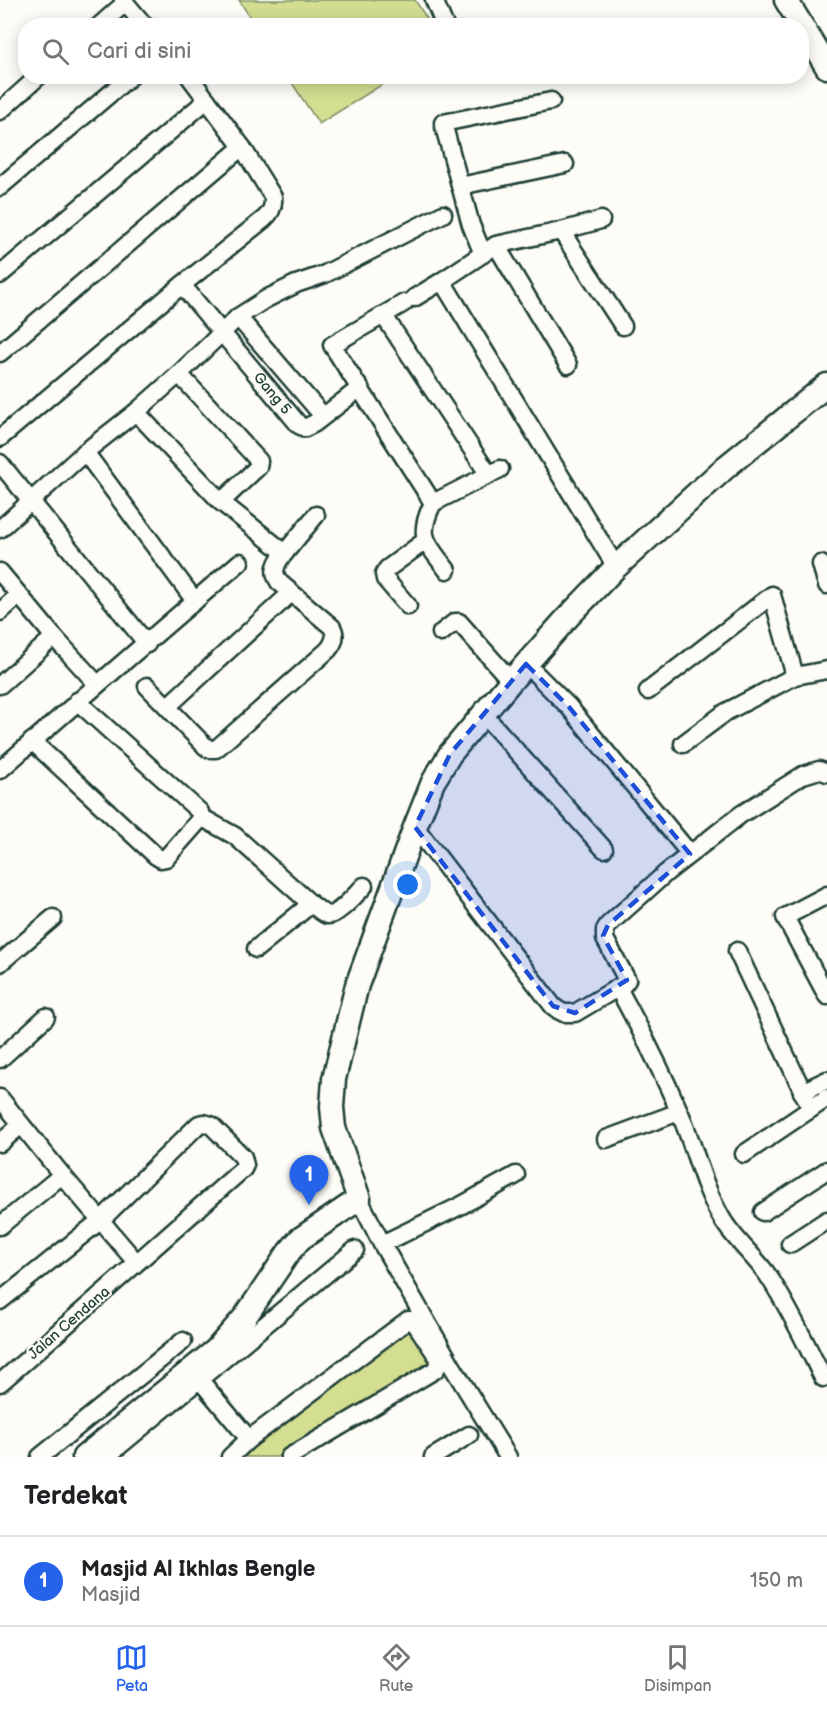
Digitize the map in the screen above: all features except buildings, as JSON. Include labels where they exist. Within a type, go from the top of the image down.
[{"type":"street","points":[[434,0],[442,18]]},
{"type":"street","points":[[786,0],[797,18]]},
{"type":"street","points":[[107,18],[124,2],[138,18]]},
{"type":"street","points":[[809,38],[827,67]]},
{"type":"street","points":[[0,111],[30,84]]},
{"type":"street","points":[[0,187],[122,84]]},
{"type":"street","points":[[0,438],[269,215],[274,202],[273,197],[242,147],[195,84]]},
{"type":"street","points":[[0,275],[207,100]]},
{"type":"street","points":[[551,101],[443,123],[471,225],[568,365]]},
{"type":"street","points":[[0,353],[242,147]]},
{"type":"street","points":[[460,186],[565,164]]},
{"type":"street","points":[[0,529],[85,452],[179,374],[238,317],[266,299],[296,284],[325,274],[443,214]]},
{"type":"street","points":[[433,503],[332,345],[409,301],[490,250],[601,220]]},
{"type":"street","points":[[561,231],[623,326]]},
{"type":"street","points":[[442,281],[615,567]]},
{"type":"street","points":[[182,285],[222,332]]},
{"type":"street","points":[[384,316],[494,472],[433,503],[425,521],[425,541],[447,570]]},
{"type":"street","points":[[238,317],[323,416]]},
{"type":"street","name":"Gang 5","points":[[222,332],[299,426],[305,428],[360,388]]},
{"type":"street","points":[[179,374],[259,461],[258,467],[221,502]]},
{"type":"street","points":[[508,1457],[452,1366],[382,1244],[359,1199],[333,1128],[334,1079],[357,985],[433,782],[450,754],[526,664],[615,567],[727,466],[827,385]]},
{"type":"street","points":[[136,412],[221,502],[285,553]]},
{"type":"street","points":[[85,452],[195,601]]},
{"type":"street","points":[[0,463],[147,644]]},
{"type":"street","points":[[147,686],[205,746],[209,749],[216,749],[328,650],[334,639],[335,633],[332,627],[291,593],[275,575],[275,567],[316,515]]},
{"type":"street","points":[[408,606],[385,579],[384,574],[387,569],[425,541]]},
{"type":"street","points":[[0,770],[240,562]]},
{"type":"street","points":[[821,564],[827,585]]},
{"type":"street","points":[[0,572],[97,684]]},
{"type":"street","points":[[168,706],[291,593]]},
{"type":"street","points":[[0,612],[19,595]]},
{"type":"street","points":[[648,691],[772,595],[795,676]]},
{"type":"street","points":[[441,633],[455,622],[459,622],[511,681]]},
{"type":"street","points":[[0,685],[54,637]]},
{"type":"street","points":[[526,664],[569,707],[690,854]]},
{"type":"street","points":[[683,744],[726,712],[795,676],[827,670]]},
{"type":"street","points":[[77,701],[200,812],[201,817],[235,836],[311,904],[327,915],[338,912],[364,886]]},
{"type":"street","points":[[484,715],[604,849]]},
{"type":"street","points":[[32,741],[161,859],[166,858],[201,817]]},
{"type":"street","points":[[415,827],[509,951],[558,1010],[569,1014],[575,1013],[618,988],[627,980],[605,939],[605,930],[666,873],[740,815],[803,775],[819,770],[827,773]]},
{"type":"street","points":[[827,895],[785,917],[827,996]]},
{"type":"street","points":[[256,949],[311,904]]},
{"type":"street","points":[[0,963],[53,918]]},
{"type":"street","points":[[737,951],[811,1109]]},
{"type":"street","points":[[618,988],[639,1026],[679,1112],[721,1217],[737,1240],[768,1276],[789,1310],[823,1378]]},
{"type":"street","points":[[0,1059],[46,1017]]},
{"type":"street","points":[[802,1092],[827,1080]]},
{"type":"street","points":[[0,1098],[136,1262]]},
{"type":"street","points":[[744,1154],[827,1098]]},
{"type":"street","points":[[606,1139],[679,1112]]},
{"type":"street","points":[[0,1125],[17,1120]]},
{"type":"street","points":[[0,1143],[17,1120]]},
{"type":"street","name":"Jalan Cendana","points":[[0,1301],[100,1220],[199,1124],[211,1125],[243,1157],[245,1165],[243,1169],[0,1383]]},
{"type":"street","points":[[763,1212],[827,1170]]},
{"type":"street","points":[[0,1226],[62,1175]]},
{"type":"street","points":[[382,1244],[462,1205],[516,1175]]},
{"type":"street","points":[[84,1457],[216,1350],[245,1317],[300,1239],[359,1199]]},
{"type":"street","points":[[790,1244],[827,1220]]},
{"type":"street","points":[[106,1457],[355,1250]]},
{"type":"street","points":[[230,1457],[249,1439],[408,1320],[413,1320],[439,1359],[435,1370],[289,1457]]},
{"type":"street","points":[[40,1457],[183,1341]]},
{"type":"street","points":[[199,1379],[249,1439]]},
{"type":"street","points":[[433,1457],[469,1435]]},
{"type":"highlighted area","points":[[526,664],[569,707],[690,854],[608,925],[603,936],[627,980],[575,1013],[553,1006],[415,827],[450,754]]},
{"type":"green space","points":[[239,0],[415,0],[427,18],[251,18]]},
{"type":"green space","points":[[293,84],[383,84],[319,124]]},
{"type":"green space","points":[[408,1326],[434,1366],[277,1457],[242,1457]]},
{"type":"place","name":"Masjid Al Ikhlas Bengle","points":[[309,1205]]}]
